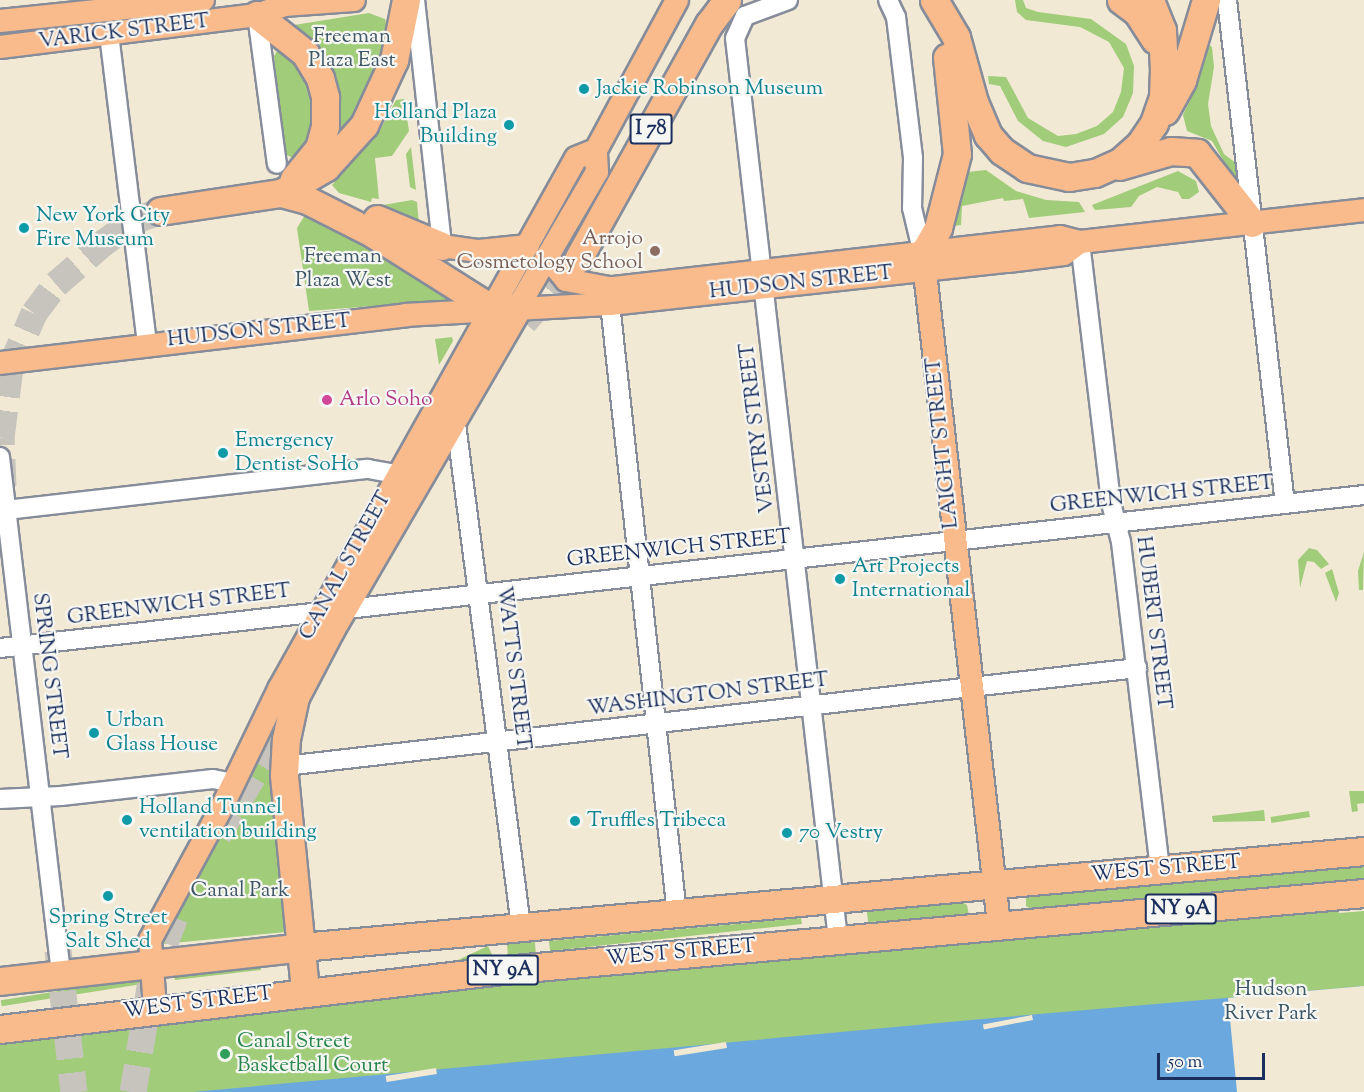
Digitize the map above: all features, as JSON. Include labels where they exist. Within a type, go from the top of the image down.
[{"type":"highway","points":[[160,211],[281,193],[326,167],[364,124],[391,68],[406,0]]},
{"type":"highway","points":[[923,262],[943,215],[958,143],[947,56],[927,0]]},
{"type":"highway","points":[[934,0],[954,31],[978,114],[995,143],[1019,163],[1036,171],[1069,177],[1095,173],[1171,151],[1190,151],[1209,164],[1252,223]]},
{"type":"highway","points":[[1121,0],[1137,12],[1152,33],[1164,70]]},
{"type":"highway","points":[[1150,0],[1161,30],[1164,70],[1162,97],[1154,123]]},
{"type":"highway","points":[[1095,173],[1128,156],[1154,123],[1182,80],[1206,0]]},
{"type":"highway","name":"I 78","points":[[578,259],[709,24],[734,10]]},
{"type":"highway","points":[[257,15],[305,53],[320,78],[325,97],[325,126],[319,148],[281,193]]},
{"type":"highway","points":[[281,193],[350,208],[442,246]]},
{"type":"highway","points":[[307,200],[372,232],[506,308]]},
{"type":"highway","name":"CANAL STREET","points":[[305,990],[285,766],[295,698],[331,610],[455,417],[506,308]]},
{"type":"highway","name":"WEST STREET","points":[[0,981],[149,961],[301,946],[1364,851]]},
{"type":"highway","name":"WEST STREET","points":[[0,1029],[305,990],[999,924],[1364,893]]},
{"type":"main road","name":"VARICK STREET","points":[[0,21],[106,4],[203,0]]},
{"type":"main road","name":"VARICK STREET","points":[[0,47],[257,15],[284,5],[354,0]]},
{"type":"main road","name":"CANAL STREET","points":[[155,1008],[149,961],[152,936],[331,610],[397,474],[506,308],[538,251],[576,158],[596,150],[677,0]]},
{"type":"main road","name":"HUDSON STREET","points":[[0,363],[406,315],[506,308],[923,262],[1060,237],[1080,242],[1364,210]]},
{"type":"main road","points":[[442,246],[479,251],[538,251],[566,280],[609,296]]},
{"type":"main road","name":"LAIGHT STREET","points":[[923,262],[999,924]]},
{"type":"street","points":[[415,0],[442,246]]},
{"type":"street","points":[[734,10],[756,10],[788,0]]},
{"type":"street","name":"LAIGHT STREET","points":[[888,0],[896,17],[913,158],[913,217],[923,262]]},
{"type":"street","points":[[1227,0],[1285,504]]},
{"type":"street","name":"VESTRY STREET","points":[[734,10],[735,38],[838,939]]},
{"type":"street","points":[[257,15],[278,165]]},
{"type":"street","points":[[109,34],[147,344]]},
{"type":"street","name":"HUBERT STREET","points":[[1080,242],[1137,668],[1160,869]]},
{"type":"street","points":[[609,296],[677,914]]},
{"type":"street","name":"WATTS STREET","points":[[455,417],[499,741],[520,926]]},
{"type":"street","name":"SPRING STREET","points":[[0,457],[61,973]]},
{"type":"street","points":[[6,510],[368,469],[397,474]]},
{"type":"street","name":"GREENWICH STREET","points":[[0,648],[1364,495]]},
{"type":"street","name":"WASHINGTON STREET","points":[[285,766],[1137,668]]},
{"type":"street","points":[[0,799],[213,779],[234,783]]},
{"type":"green space","points":[[1015,0],[1023,0],[1026,8],[1038,12],[1091,19],[1126,44],[1134,66],[1133,93],[1123,117],[1104,134],[1066,147],[1043,141],[1018,121],[1000,86],[989,84],[988,76],[1006,77],[1028,118],[1058,136],[1076,134],[1097,126],[1113,112],[1121,92],[1124,68],[1109,42],[1080,27],[1026,20],[1017,12]]},
{"type":"green space","name":"Freeman Plaza East","points":[[369,13],[385,19],[390,39],[345,139],[325,144],[294,25]]},
{"type":"green space","points":[[1207,43],[1212,47],[1214,67],[1208,104],[1211,126],[1224,154],[1237,164],[1240,181],[1235,181],[1212,141],[1187,131],[1183,115],[1200,78],[1197,73]]},
{"type":"green space","points":[[279,48],[306,69],[318,127],[296,159],[284,154],[274,56]]},
{"type":"green space","points":[[404,99],[409,131],[392,156],[375,158],[379,199],[372,198],[371,202],[339,193],[332,185],[380,130],[396,100]]},
{"type":"green space","points":[[411,147],[416,190],[410,187],[406,154]]},
{"type":"green space","points":[[986,170],[1016,191],[1046,200],[1079,202],[1085,212],[1029,218],[1023,199],[1004,201],[1003,198],[962,206],[961,225],[948,227],[953,225],[967,172]]},
{"type":"green space","points":[[1178,171],[1196,181],[1199,192],[1189,199],[1182,199],[1178,192],[1157,187],[1139,196],[1131,207],[1095,210],[1092,205]]},
{"type":"green space","points":[[412,200],[417,202],[419,225],[377,206]]},
{"type":"green space","name":"Freeman Plaza West","points":[[317,211],[452,300],[309,311],[297,228],[305,215]]},
{"type":"green space","points":[[452,337],[453,341],[439,365],[435,339]]},
{"type":"green space","points":[[1309,548],[1317,550],[1329,564],[1321,569],[1314,562],[1307,561],[1300,588],[1298,560]]},
{"type":"green space","points":[[1364,552],[1363,590],[1359,590],[1358,571]]},
{"type":"green space","points":[[1332,569],[1339,593],[1336,602],[1325,573]]},
{"type":"green space","name":"Canal Park","points":[[268,738],[286,932],[163,944],[245,790]]},
{"type":"green space","points":[[1349,791],[1364,791],[1364,803],[1357,804],[1358,811],[1352,812]]},
{"type":"green space","points":[[1264,810],[1265,821],[1213,822],[1212,816]]},
{"type":"green space","points":[[1309,811],[1310,817],[1271,823],[1270,817]]},
{"type":"green space","points":[[1364,867],[1364,881],[1031,909],[1026,906],[1026,897]]},
{"type":"green space","points":[[962,902],[967,905],[969,915],[868,922],[867,912]]},
{"type":"green space","name":"Hudson River Park","points":[[1336,908],[1339,913],[1364,911],[1364,1092],[0,1092],[0,1041],[547,977]]},
{"type":"green space","points":[[801,918],[802,924],[550,951],[549,941]]},
{"type":"green space","points":[[535,942],[536,955],[508,957],[507,944]]},
{"type":"green space","points":[[488,946],[494,959],[359,1022],[353,1009]]},
{"type":"green space","points":[[261,966],[261,970],[175,980],[174,975]]},
{"type":"green space","points":[[141,978],[142,984],[2,1006],[1,1000]]},
{"type":"water","points":[[1364,986],[1364,1092],[193,1092],[982,1019]]},
{"type":"pier","points":[[1364,986],[1364,1092],[1237,1092],[1228,998]]},
{"type":"pier","points":[[1032,1015],[1033,1020],[984,1029],[983,1025]]},
{"type":"pier","points":[[726,1042],[727,1048],[675,1056],[674,1050]]},
{"type":"pier","points":[[436,1068],[437,1074],[387,1082],[386,1076]]},
{"type":"tunnel","points":[[3,486],[1,437],[10,368],[34,313],[56,284],[103,243],[135,220],[160,211]]},
{"type":"tunnel","points":[[524,322],[578,259]]},
{"type":"tunnel","points":[[218,835],[292,710]]},
{"type":"tunnel","points":[[133,1092],[151,981],[179,905]]},
{"type":"tunnel","points":[[58,950],[74,1092]]},
{"type":"place","name":"Jackie Robinson Museum","points":[[584,89]]},
{"type":"place","name":"Holland Plaza Building","points":[[509,125]]},
{"type":"place","name":"New York City Fire Museum","points":[[24,228]]},
{"type":"place","name":"Arrojo Cosmetology School","points":[[655,251]]},
{"type":"place","name":"Arlo Soho","points":[[327,400]]},
{"type":"place","name":"Emergency Dentist SoHo","points":[[223,453]]},
{"type":"place","name":"Art Projects International","points":[[840,579]]},
{"type":"place","name":"Urban Glass House","points":[[94,733]]},
{"type":"place","name":"Holland Tunnel ventilation building","points":[[127,820]]},
{"type":"place","name":"Truffles Tribeca","points":[[575,821]]},
{"type":"place","name":"70 Vestry","points":[[787,833]]},
{"type":"place","name":"Spring Street Salt Shed","points":[[108,896]]},
{"type":"place","name":"Canal Street Basketball Court","points":[[225,1054]]}]
